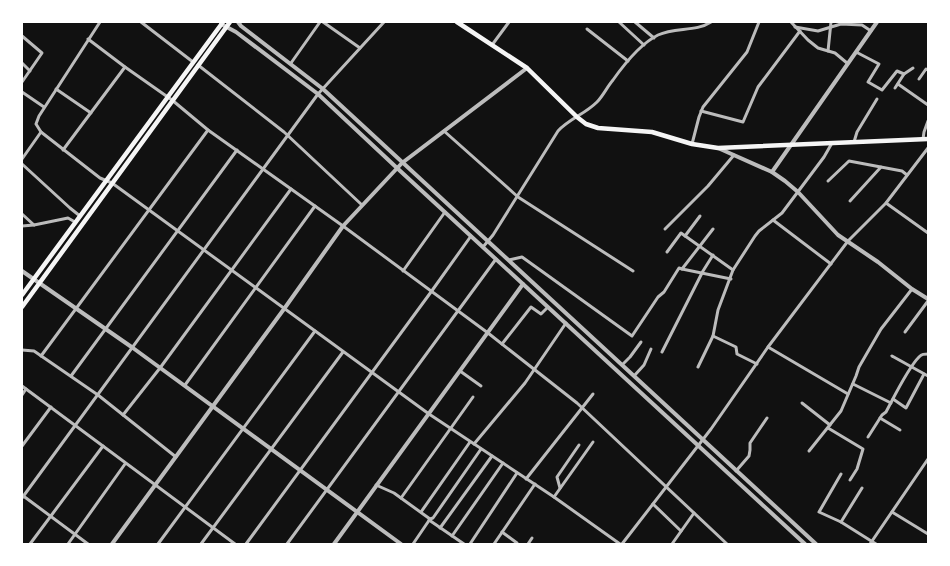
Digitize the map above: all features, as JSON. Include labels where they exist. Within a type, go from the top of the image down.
[{"type":"main road","points":[[457,22],[527,68],[577,117],[586,124],[598,128],[652,132],[692,144],[718,148],[926,139]]},
{"type":"main road","points":[[22,295],[221,23]]},
{"type":"main road","points":[[22,307],[229,24]]},
{"type":"street","points":[[100,22],[39,116],[36,124],[41,132],[100,178],[112,183],[398,392],[621,544],[698,445],[768,347],[848,242],[886,203],[928,148]]},
{"type":"street","points":[[141,22],[193,62]]},
{"type":"street","points":[[238,22],[241,26],[323,89],[816,544]]},
{"type":"street","points":[[291,63],[320,22]]},
{"type":"street","points":[[323,22],[360,48]]},
{"type":"street","points":[[88,544],[22,496],[76,426],[318,94],[384,22]]},
{"type":"street","points":[[492,45],[509,22]]},
{"type":"street","points":[[619,22],[644,45]]},
{"type":"street","points":[[635,22],[654,38]]},
{"type":"street","points":[[483,247],[493,236],[558,131],[598,101],[628,61],[644,45],[667,32],[704,26],[711,22]]},
{"type":"street","points":[[692,144],[701,111],[747,52],[759,22]]},
{"type":"street","points":[[791,22],[818,48],[835,53],[847,63]]},
{"type":"street","points":[[828,51],[831,22]]},
{"type":"street","points":[[772,172],[877,22]]},
{"type":"street","points":[[221,23],[229,24],[318,94],[805,544]]},
{"type":"street","points":[[796,27],[818,31],[841,24],[862,25],[871,31]]},
{"type":"street","points":[[587,29],[628,61]]},
{"type":"street","points":[[701,111],[743,122],[758,87],[800,31]]},
{"type":"street","points":[[22,36],[42,53],[22,82]]},
{"type":"street","points":[[88,39],[172,100],[208,130],[343,226],[488,333],[534,369],[581,408],[728,544]]},
{"type":"street","points":[[856,52],[879,64],[868,82],[882,90],[897,71],[904,74]]},
{"type":"street","points":[[22,63],[30,71]]},
{"type":"street","points":[[198,65],[288,136],[362,205]]},
{"type":"street","points":[[63,150],[125,67]]},
{"type":"street","points":[[112,544],[176,458],[343,226],[402,163],[527,68]]},
{"type":"street","points":[[895,88],[904,74],[913,68]]},
{"type":"street","points":[[919,79],[926,69],[928,70]]},
{"type":"street","points":[[898,84],[928,105]]},
{"type":"street","points":[[56,89],[91,113]]},
{"type":"street","points":[[22,92],[44,107]]},
{"type":"street","points":[[854,142],[857,132],[877,99]]},
{"type":"street","points":[[926,139],[924,132],[928,121]]},
{"type":"street","points":[[41,356],[208,130]]},
{"type":"street","points":[[444,131],[518,197],[633,270]]},
{"type":"street","points":[[22,159],[41,132]]},
{"type":"street","points":[[698,367],[713,336],[718,310],[733,270],[755,236],[782,213],[824,157],[832,143]]},
{"type":"street","points":[[718,148],[772,172],[785,181],[798,192],[838,235],[878,262],[928,300],[905,332]]},
{"type":"street","points":[[71,376],[237,150]]},
{"type":"street","points":[[665,229],[708,186],[734,155]]},
{"type":"street","points":[[828,181],[849,161],[902,171],[907,175]]},
{"type":"street","points":[[22,164],[80,216]]},
{"type":"street","points":[[850,201],[881,167]]},
{"type":"street","points":[[123,415],[160,368],[291,189]]},
{"type":"street","points":[[886,203],[928,233]]},
{"type":"street","points":[[184,385],[315,206]]},
{"type":"street","points":[[403,271],[445,212]]},
{"type":"street","points":[[22,214],[34,226]]},
{"type":"street","points":[[685,236],[700,216]]},
{"type":"street","points":[[22,226],[34,226],[68,218],[75,222]]},
{"type":"street","points":[[773,220],[831,264]]},
{"type":"street","points":[[509,260],[522,257],[632,336],[658,297],[664,292],[680,268],[682,269],[713,228]]},
{"type":"street","points":[[667,252],[681,233],[733,270]]},
{"type":"street","points":[[246,544],[471,236]]},
{"type":"street","points":[[662,352],[713,255]]},
{"type":"street","points":[[287,544],[496,259]]},
{"type":"street","points":[[682,269],[702,274],[731,278]]},
{"type":"street","points":[[22,271],[133,348],[358,511],[401,544]]},
{"type":"street","points":[[334,544],[523,284]]},
{"type":"street","points":[[809,451],[840,411],[853,384],[859,367],[881,329],[912,289]]},
{"type":"street","points":[[502,344],[531,307],[541,314],[548,307]]},
{"type":"street","points":[[474,444],[525,383],[566,323]]},
{"type":"street","points":[[574,331],[581,326]]},
{"type":"street","points":[[158,544],[242,428],[315,331]]},
{"type":"street","points":[[713,336],[736,347],[737,354],[757,364]]},
{"type":"street","points":[[622,365],[641,342]]},
{"type":"street","points":[[768,347],[848,394]]},
{"type":"street","points":[[634,376],[644,365],[651,349]]},
{"type":"street","points":[[22,350],[34,352],[71,376],[98,395],[176,458]]},
{"type":"street","points":[[200,544],[343,352]]},
{"type":"street","points":[[868,437],[880,418],[886,412],[912,367],[921,356],[928,354]]},
{"type":"street","points":[[892,356],[928,376]]},
{"type":"street","points":[[460,371],[481,386]]},
{"type":"street","points":[[853,384],[906,408],[924,374]]},
{"type":"street","points":[[22,386],[234,544]]},
{"type":"street","points":[[22,395],[26,389]]},
{"type":"street","points":[[526,478],[593,394]]},
{"type":"street","points":[[401,498],[473,396]]},
{"type":"street","points":[[802,403],[829,427],[863,449],[857,469],[850,480]]},
{"type":"street","points":[[22,446],[51,407]]},
{"type":"street","points":[[736,470],[748,456],[750,443],[767,418]]},
{"type":"street","points":[[880,418],[900,430]]},
{"type":"street","points":[[421,512],[470,442]]},
{"type":"street","points":[[554,497],[593,442]]},
{"type":"street","points":[[560,488],[557,477],[580,445]]},
{"type":"street","points":[[30,544],[103,446]]},
{"type":"street","points":[[413,544],[481,449]]},
{"type":"street","points":[[440,528],[492,456]]},
{"type":"street","points":[[871,543],[928,459]]},
{"type":"street","points":[[452,536],[503,463]]},
{"type":"street","points":[[68,544],[126,464]]},
{"type":"street","points":[[470,544],[517,473]]},
{"type":"street","points":[[841,474],[819,512],[841,522],[871,543],[876,544]]},
{"type":"street","points":[[494,544],[535,484]]},
{"type":"street","points":[[376,486],[394,493],[421,512],[440,528],[464,544]]},
{"type":"street","points":[[841,522],[862,488]]},
{"type":"street","points":[[653,504],[681,531]]},
{"type":"street","points":[[892,512],[928,534]]},
{"type":"street","points":[[672,544],[694,513]]},
{"type":"street","points":[[502,532],[517,544]]},
{"type":"street","points":[[528,544],[532,538]]}]
